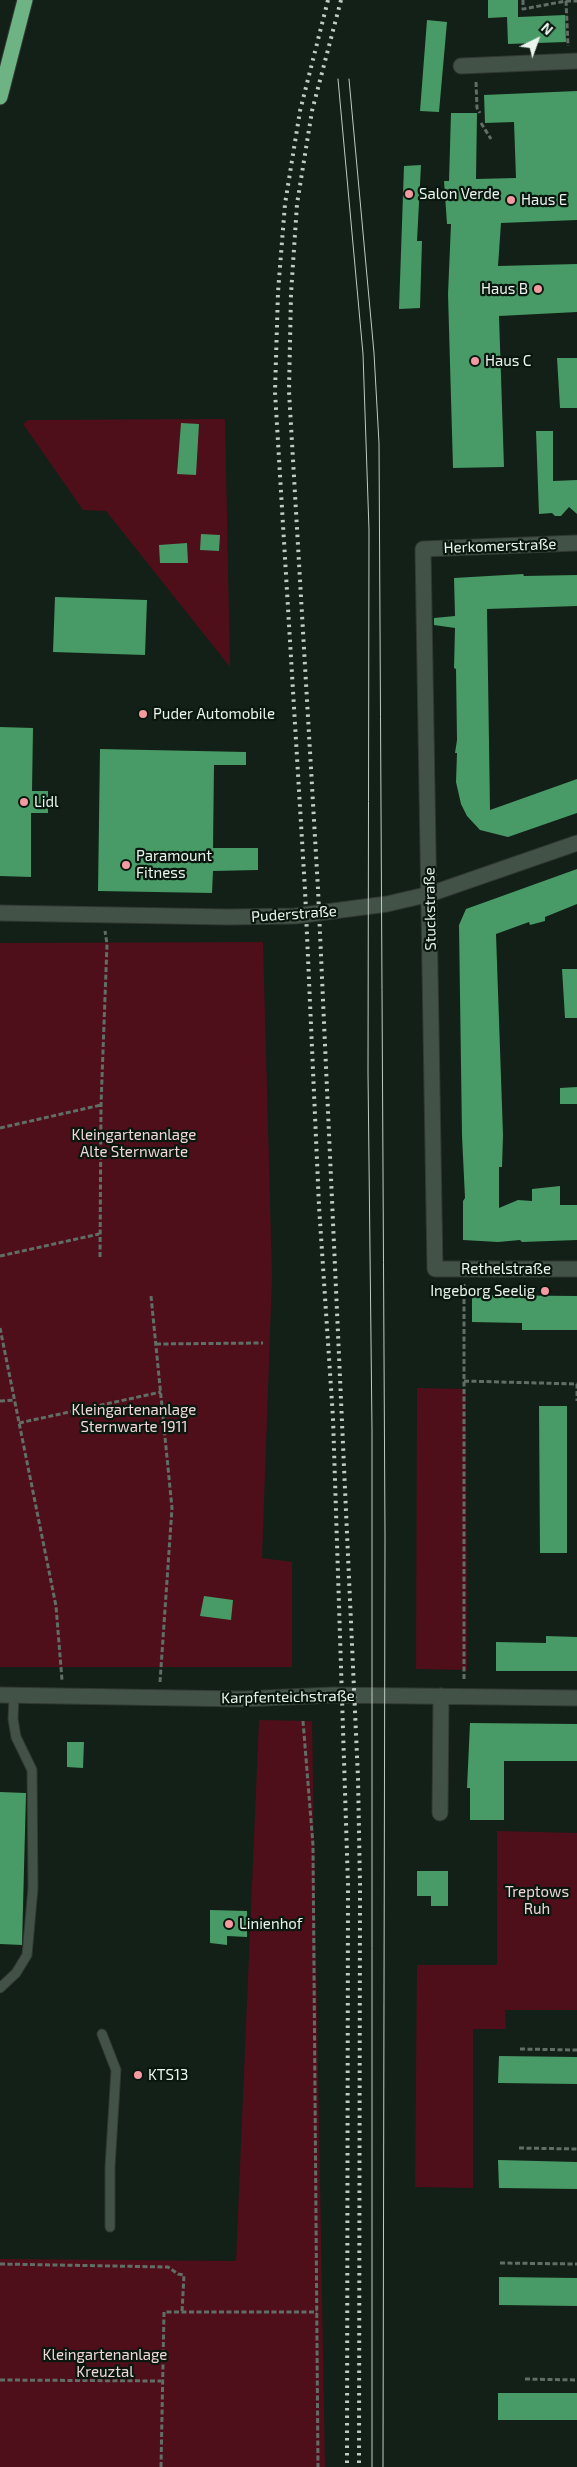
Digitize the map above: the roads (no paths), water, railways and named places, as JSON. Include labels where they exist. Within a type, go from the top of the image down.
[{"type":"highway","points":[[0,97],[25,0]]},
{"type":"street","points":[[468,65],[573,61]]},
{"type":"street","name":"Herkomerstraße","points":[[423,549],[577,544]]},
{"type":"street","name":"Stuckstraße","points":[[423,549],[435,1269]]},
{"type":"street","name":"Puderstraße","points":[[0,913],[295,916],[387,904],[430,894],[577,843]]},
{"type":"street","name":"Rethelstraße","points":[[435,1269],[577,1268]]},
{"type":"street","name":"Karpfenteichstraße","points":[[7,1695],[159,1698],[441,1696],[577,1698]]},
{"type":"street","points":[[440,1813],[441,1696]]},
{"type":"lane","points":[[0,1988],[16,1973],[28,1955],[33,1888],[32,1770],[16,1737],[7,1695]]},
{"type":"lane","points":[[102,2034],[116,2070],[110,2166],[110,2227]]},
{"type":"tram line","points":[[338,79],[363,354],[369,530],[368,1073],[372,1430],[372,2467]]},
{"type":"tram line","points":[[349,79],[374,353],[379,443],[385,1536],[383,2467]]},
{"type":"railway","points":[[328,0],[300,111],[285,204],[278,292],[275,392],[305,890],[319,1206],[333,1418],[348,1885],[347,2467]]},
{"type":"railway","points":[[341,0],[312,111],[297,204],[291,294],[289,391],[318,889],[358,1778],[360,1885],[359,2467]]},
{"type":"place","name":"Salon Verde","points":[[409,194]]},
{"type":"place","name":"Haus E","points":[[511,200]]},
{"type":"place","name":"Haus B","points":[[538,289]]},
{"type":"place","name":"Haus C","points":[[475,361]]},
{"type":"place","name":"Puder Automobile","points":[[143,714]]},
{"type":"place","name":"Lidl","points":[[24,802]]},
{"type":"place","name":"Paramount Fitness","points":[[126,865]]},
{"type":"place","name":"Ingeborg Seelig","points":[[545,1291]]},
{"type":"place","name":"Linienhof","points":[[229,1924]]},
{"type":"place","name":"KTS13","points":[[138,2075]]},
{"type":"park label","name":"Kleingartenanlage Alte Sternwarte","points":[[134,1144]]},
{"type":"park label","name":"Kleingartenanlage Sternwarte 1911","points":[[134,1418]]},
{"type":"park label","name":"Treptows Ruh","points":[[537,1900]]},
{"type":"park label","name":"Kleingartenanlage Kreuztal","points":[[105,2364]]}]
